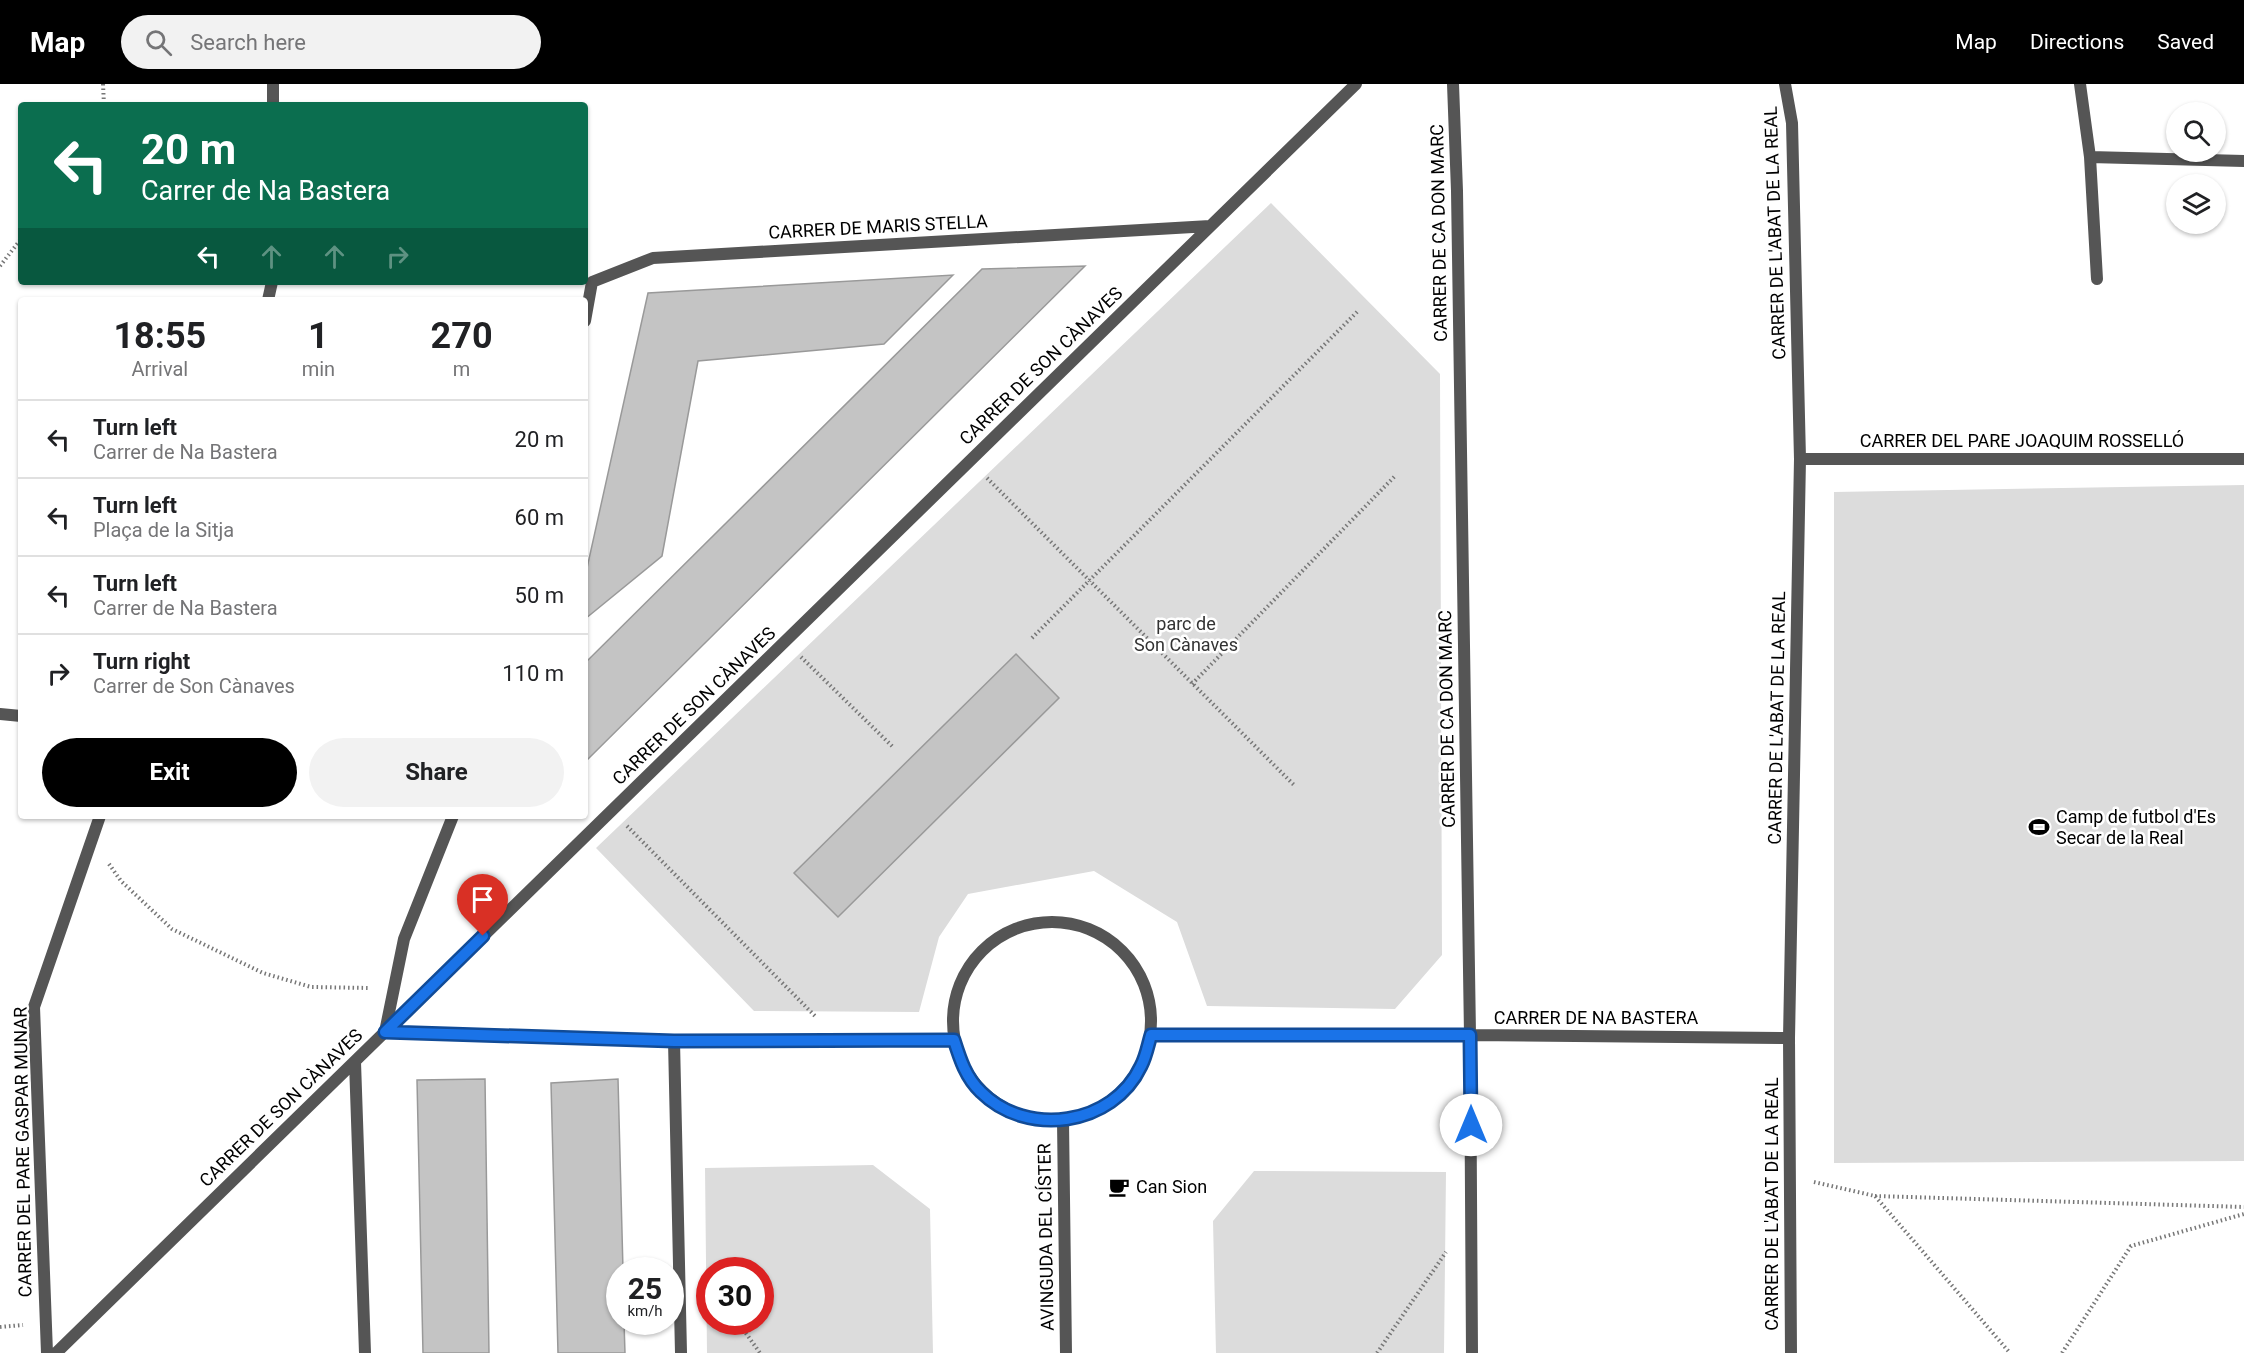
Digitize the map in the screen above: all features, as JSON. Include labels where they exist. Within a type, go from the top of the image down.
[{"type":"street","points":[[273,84],[273,102]]},
{"type":"street","name":"CARRER DE SON CÀNAVES","points":[[56,1353],[1356,84]]},
{"type":"street","name":"CARRER DE CA DON MARC","points":[[1453,84],[1470,1035],[1472,1353]]},
{"type":"street","name":"CARRER DE L'ABAT DE LA REAL","points":[[1785,84],[1792,123],[1800,459],[1789,1038],[1791,1353]]},
{"type":"street","points":[[2080,84],[2090,157],[2097,279]]},
{"type":"street","points":[[2090,157],[2244,161]]},
{"type":"street","name":"CARRER DE MARIS STELLA","points":[[588,304],[592,282],[653,258],[1210,226]]},
{"type":"street","name":"CARRER DEL PARE JOAQUIM ROSSELLÓ","points":[[1800,459],[2244,459]]},
{"type":"street","points":[[0,714],[18,716]]},
{"type":"street","name":"CARRER DEL PARE GASPAR MUNAR","points":[[47,1353],[34,1006],[99,819]]},
{"type":"street","points":[[452,819],[404,939],[385,1032],[674,1041],[954,1040]]},
{"type":"street","points":[[1050,921],[1084,926],[1115,942],[1138,969],[1150,1001],[1151,1035],[1141,1067],[1122,1094],[1094,1112],[1063,1121],[1033,1120],[1005,1110],[981,1092],[963,1068],[954,1040],[953,1005],[965,972],[986,945],[1016,927],[1050,921]]},
{"type":"street","name":"CARRER DE NA BASTERA","points":[[1151,1035],[1789,1038]]},
{"type":"street","points":[[674,1041],[681,1353]]},
{"type":"street","points":[[355,1062],[365,1353]]},
{"type":"street","name":"AVINGUDA DEL CÍSTER","points":[[1063,1121],[1066,1353]]},
{"type":"path","points":[[103,84],[104,102]]},
{"type":"path","points":[[0,267],[18,243]]},
{"type":"path","points":[[1032,638],[1358,311]]},
{"type":"path","points":[[970,461],[1294,785]]},
{"type":"path","points":[[1192,684],[1395,476]]},
{"type":"path","points":[[785,642],[894,748]]},
{"type":"path","points":[[611,811],[840,1040]]},
{"type":"path","points":[[92,838],[121,881],[172,929],[263,974],[311,987],[394,989]]},
{"type":"path","points":[[1789,1176],[1875,1196],[2244,1207]]},
{"type":"path","points":[[1875,1196],[2010,1353]]},
{"type":"path","points":[[2062,1353],[2131,1246],[2244,1214]]},
{"type":"path","points":[[1377,1353],[1471,1216]]},
{"type":"path","points":[[747,1335],[760,1353]]},
{"type":"green space","name":"parc de Son Cànaves","points":[[1271,203],[1440,374],[1442,955],[1395,1009],[1207,1006],[1177,922],[1094,871],[968,894],[939,937],[919,1012],[754,1011],[596,848]]},
{"type":"green space","name":"Camp de futbol d'Es Secar de la Real","points":[[2244,485],[2244,1161],[1834,1163],[1834,492]]},
{"type":"green space","points":[[873,1165],[930,1209],[933,1353],[707,1353],[707,1335],[774,1335],[774,1257],[706,1257],[705,1168]]},
{"type":"green space","points":[[1254,1171],[1446,1172],[1444,1353],[1216,1353],[1213,1221]]},
{"type":"building","points":[[1085,266],[588,759],[588,660],[982,269]]},
{"type":"building","points":[[953,275],[884,344],[698,361],[662,556],[588,617],[588,563],[648,293]]},
{"type":"building","points":[[1016,654],[1059,698],[838,917],[794,873]]},
{"type":"building","points":[[485,1079],[489,1353],[423,1353],[417,1080]]},
{"type":"building","points":[[618,1079],[623,1257],[606,1257],[606,1335],[624,1335],[625,1353],[558,1353],[551,1083]]},
{"type":"place","name":"Camp de futbol d'Es Secar de la Real","points":[[2039,827]]},
{"type":"place","name":"Can Sion","points":[[1119,1187]]},
{"type":"route","points":[[483,936],[385,1032],[674,1041],[954,1040],[963,1068],[981,1092],[1005,1110],[1033,1120],[1063,1121],[1094,1112],[1122,1094],[1141,1067],[1151,1035],[1470,1035],[1471,1125]]}]
